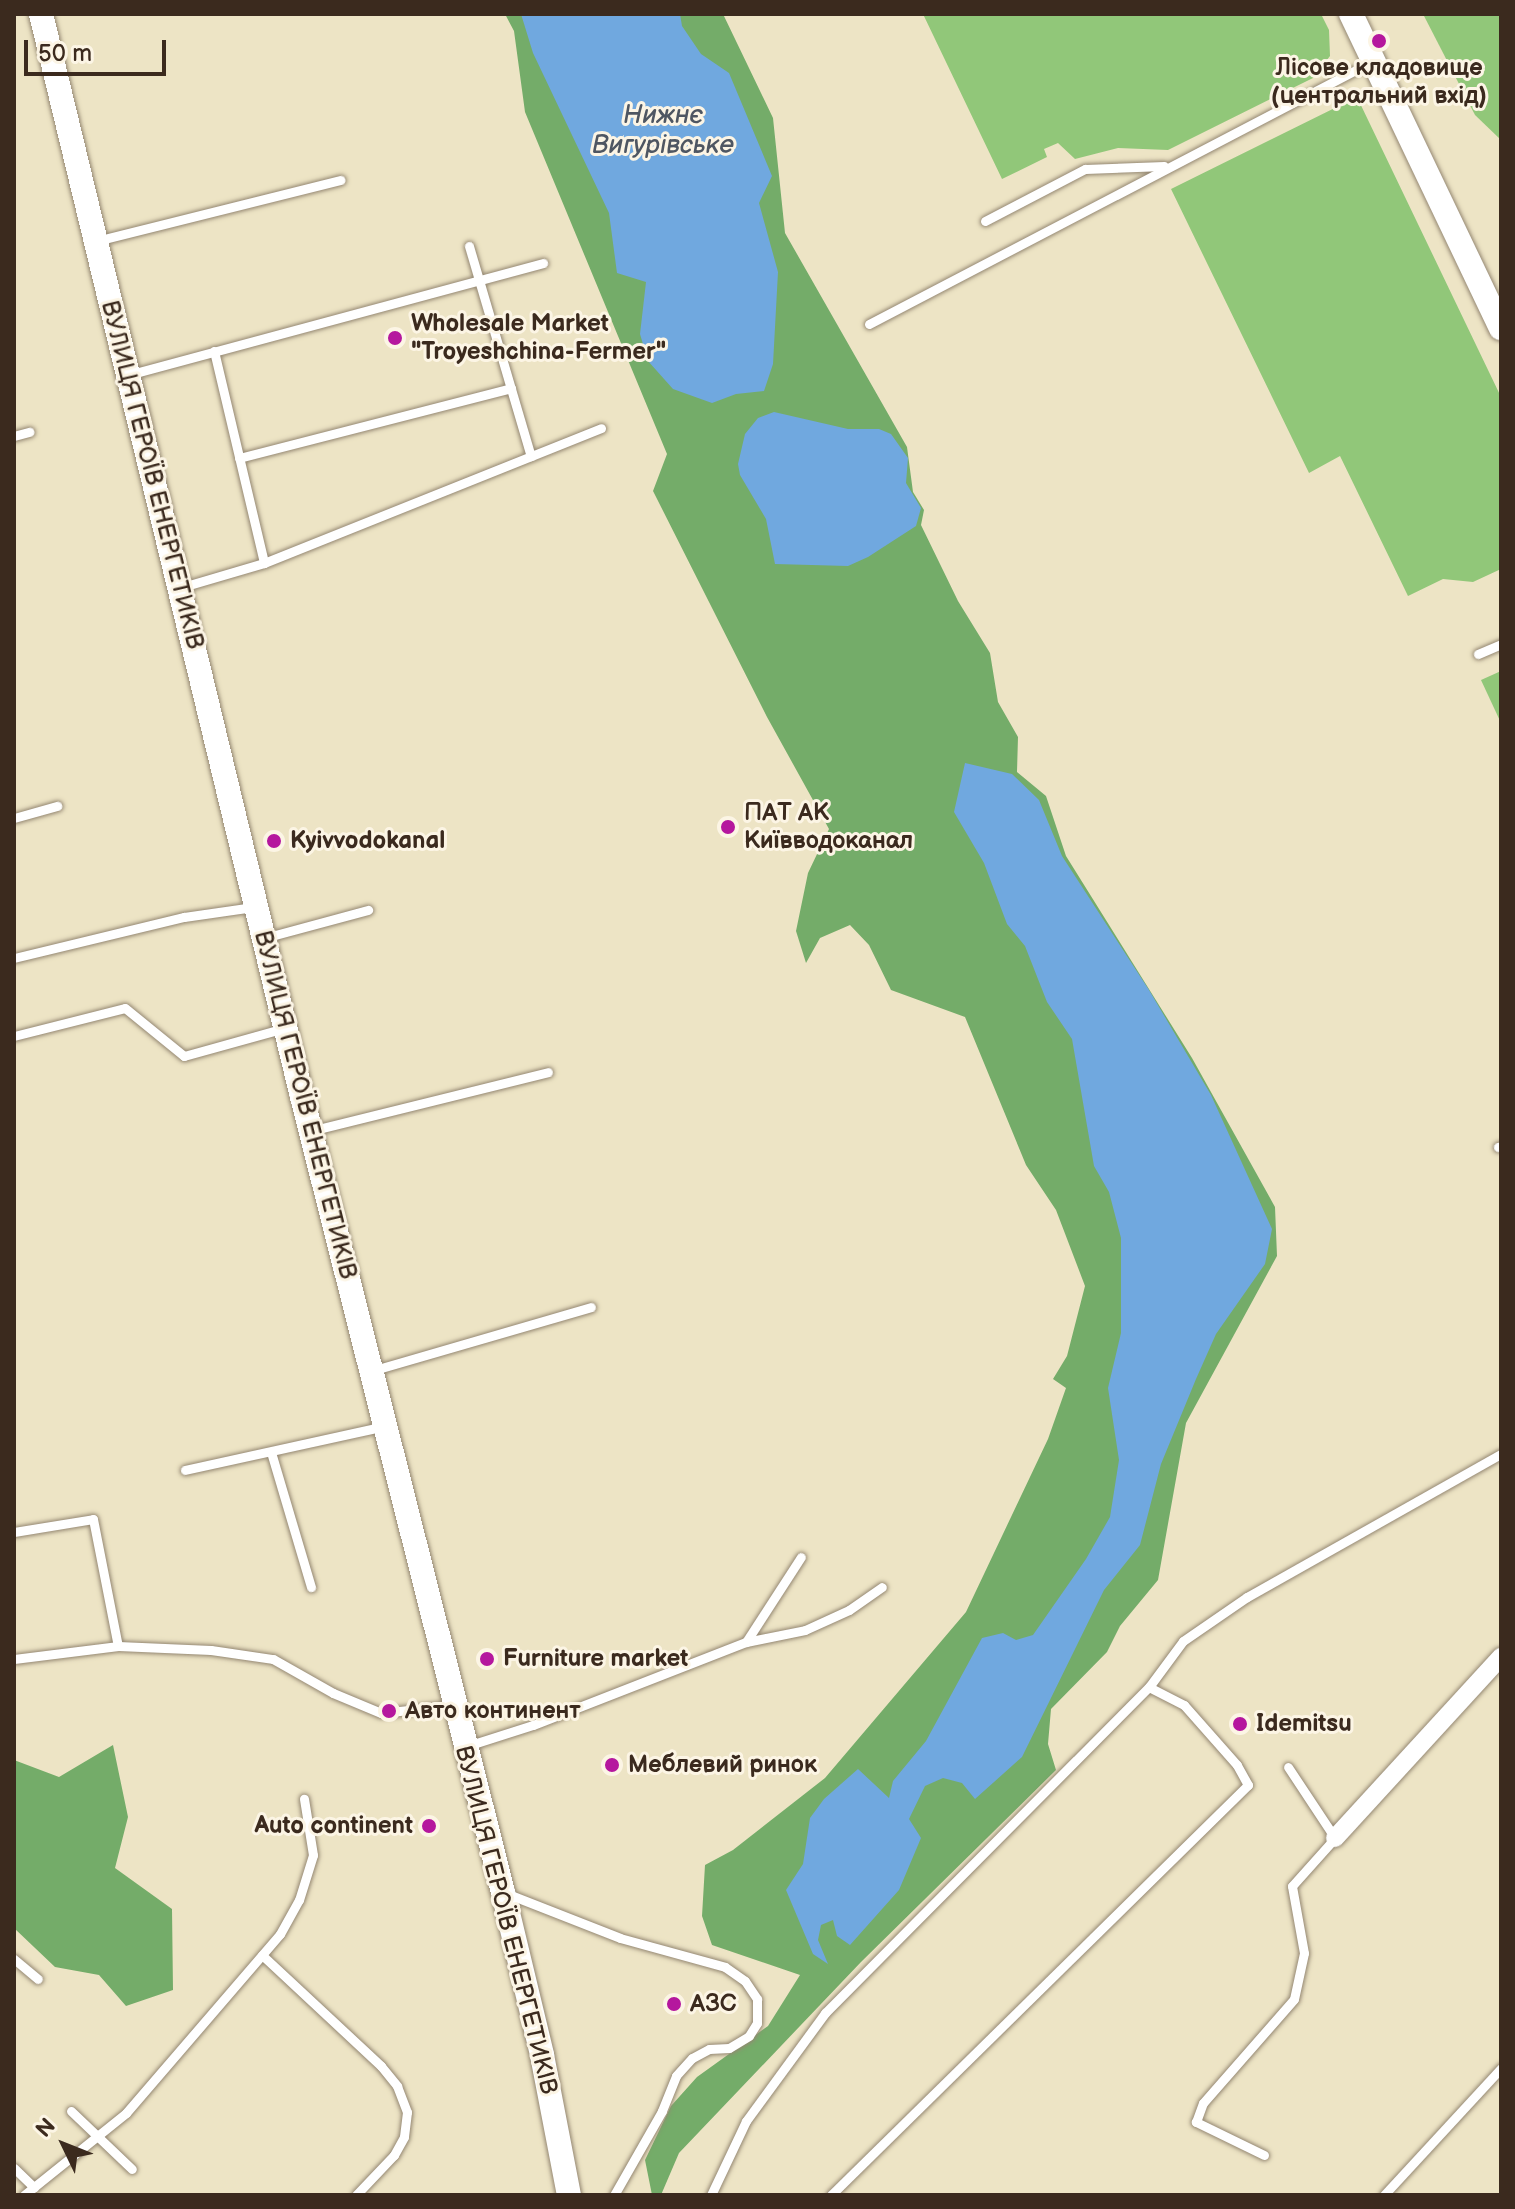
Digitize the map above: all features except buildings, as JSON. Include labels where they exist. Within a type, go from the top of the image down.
[{"type":"street","name":"ВУЛИЦЯ ГЕРОЇВ ЕНЕРГЕТИКІВ","points":[[41,14],[310,1131],[503,1892],[542,2055],[568,2195]]},
{"type":"street","points":[[1351,14],[1501,328]]},
{"type":"street","points":[[1335,1838],[1501,1657]]},
{"type":"lane","points":[[869,324],[1167,165],[1373,61]]},
{"type":"lane","points":[[985,221],[1085,169],[1167,165]]},
{"type":"lane","points":[[96,241],[340,180]]},
{"type":"lane","points":[[469,246],[531,456]]},
{"type":"lane","points":[[128,375],[543,263]]},
{"type":"lane","points":[[214,351],[264,563]]},
{"type":"lane","points":[[239,458],[511,388]]},
{"type":"lane","points":[[179,588],[264,563],[601,428]]},
{"type":"lane","points":[[14,436],[29,432]]},
{"type":"lane","points":[[1478,654],[1501,644]]},
{"type":"lane","points":[[14,818],[57,806]]},
{"type":"lane","points":[[14,958],[184,917],[256,907]]},
{"type":"lane","points":[[264,938],[368,910]]},
{"type":"lane","points":[[14,1036],[125,1008],[184,1056],[285,1028]]},
{"type":"lane","points":[[310,1131],[548,1072]]},
{"type":"lane","points":[[371,1371],[591,1307]]},
{"type":"lane","points":[[185,1470],[385,1426]]},
{"type":"lane","points":[[271,1452],[311,1587]]},
{"type":"lane","points":[[711,2195],[746,2121],[825,2013],[1149,1687],[1183,1641],[1247,1597],[1501,1454]]},
{"type":"lane","points":[[14,1532],[93,1519],[118,1646]]},
{"type":"lane","points":[[746,1642],[801,1557]]},
{"type":"lane","points":[[464,1747],[533,1725],[746,1642],[805,1630],[849,1610],[882,1587]]},
{"type":"lane","points":[[14,1659],[118,1646],[211,1650],[273,1659],[333,1693],[381,1713],[455,1705]]},
{"type":"lane","points":[[831,2195],[1248,1785],[1237,1765],[1184,1705],[1149,1687]]},
{"type":"lane","points":[[1264,2155],[1196,2122],[1203,2103],[1294,1999],[1304,1953],[1292,1886],[1335,1838],[1288,1767]]},
{"type":"lane","points":[[24,2195],[126,2113],[280,1934],[299,1900],[313,1855],[304,1799]]},
{"type":"lane","points":[[503,1892],[620,1938],[725,1967],[745,1981],[757,1999],[757,2023],[749,2036],[729,2048],[709,2049],[692,2058],[676,2076],[662,2111],[614,2195]]},
{"type":"lane","points":[[262,1955],[381,2066],[397,2086],[407,2112],[404,2137],[394,2155],[356,2195]]},
{"type":"lane","points":[[14,1959],[38,1979]]},
{"type":"lane","points":[[1384,2195],[1501,2068]]},
{"type":"lane","points":[[71,2111],[132,2169]]},
{"type":"lane","points":[[14,2168],[34,2187]]},
{"type":"green space","points":[[505,14],[723,14],[773,118],[785,233],[907,447],[913,492],[924,510],[921,525],[958,601],[990,653],[998,702],[1018,737],[1017,772],[1046,796],[1066,856],[1192,1058],[1275,1207],[1277,1256],[1186,1423],[1158,1580],[1120,1626],[1107,1652],[1051,1709],[1048,1744],[1056,1770],[861,1962],[679,2153],[661,2195],[652,2195],[645,2160],[671,2106],[697,2077],[768,2026],[800,1975],[712,1945],[702,1916],[705,1865],[733,1850],[825,1778],[966,1612],[1048,1439],[1066,1388],[1053,1379],[1067,1356],[1085,1286],[1056,1210],[1026,1165],[965,1017],[891,990],[869,945],[850,925],[820,938],[806,963],[796,931],[808,873],[829,829],[767,717],[653,491],[667,454],[525,112],[514,31]]},
{"type":"green space","points":[[923,14],[1321,14],[1329,30],[1330,56],[1313,78],[1168,150],[1118,148],[1075,159],[1058,143],[1044,149],[1047,157],[1002,179]]},
{"type":"green space","points":[[1423,14],[1501,14],[1501,140],[1475,115]]},
{"type":"green space","points":[[1357,97],[1501,397],[1501,569],[1473,582],[1443,579],[1408,596],[1340,456],[1309,473],[1171,189]]},
{"type":"green space","points":[[1501,671],[1501,723],[1481,680]]},
{"type":"green space","points":[[113,1745],[128,1817],[115,1868],[172,1909],[173,1990],[126,2006],[99,1975],[55,1967],[14,1928],[14,1760],[59,1777]]},
{"type":"water","name":"Нижнє Вигурівське","points":[[521,14],[680,14],[682,26],[701,54],[729,73],[772,176],[759,203],[778,272],[773,364],[764,391],[736,394],[712,403],[673,389],[648,361],[640,334],[646,282],[617,273],[609,213],[533,53]]},
{"type":"water","points":[[774,412],[848,429],[879,429],[891,434],[908,458],[906,483],[921,508],[916,526],[848,566],[775,564],[766,519],[740,475],[738,464],[745,434],[758,418]]},
{"type":"water","points":[[965,763],[1012,774],[1039,800],[1062,856],[1149,990],[1211,1095],[1272,1229],[1265,1264],[1216,1334],[1196,1379],[1161,1464],[1140,1545],[1104,1590],[1022,1757],[975,1799],[962,1783],[943,1778],[925,1786],[909,1819],[921,1838],[899,1890],[850,1945],[837,1936],[833,1920],[821,1925],[818,1940],[828,1964],[813,1954],[786,1890],[803,1864],[810,1818],[824,1799],[858,1769],[889,1798],[893,1781],[926,1741],[982,1638],[1003,1633],[1016,1640],[1033,1635],[1086,1559],[1110,1517],[1119,1460],[1108,1388],[1121,1333],[1121,1238],[1109,1192],[1094,1166],[1072,1039],[1047,1002],[1025,946],[1007,924],[984,863],[954,812]]},
{"type":"place","name":"Лісове кладовище (центральний вхід)","points":[[1379,41]]},
{"type":"place","name":"Wholesale Market \"Troyeshchina-Fermer\"","points":[[395,338]]},
{"type":"place","name":"ПАТ АК Київводоканал","points":[[728,827]]},
{"type":"place","name":"Kyivvodokanal","points":[[274,841]]},
{"type":"place","name":"Furniture market","points":[[487,1659]]},
{"type":"place","name":"Авто континент","points":[[389,1711]]},
{"type":"place","name":"Idemitsu","points":[[1240,1724]]},
{"type":"place","name":"Меблевий ринок","points":[[612,1765]]},
{"type":"place","name":"Auto continent","points":[[429,1826]]},
{"type":"place","name":"АЗС","points":[[674,2004]]}]
